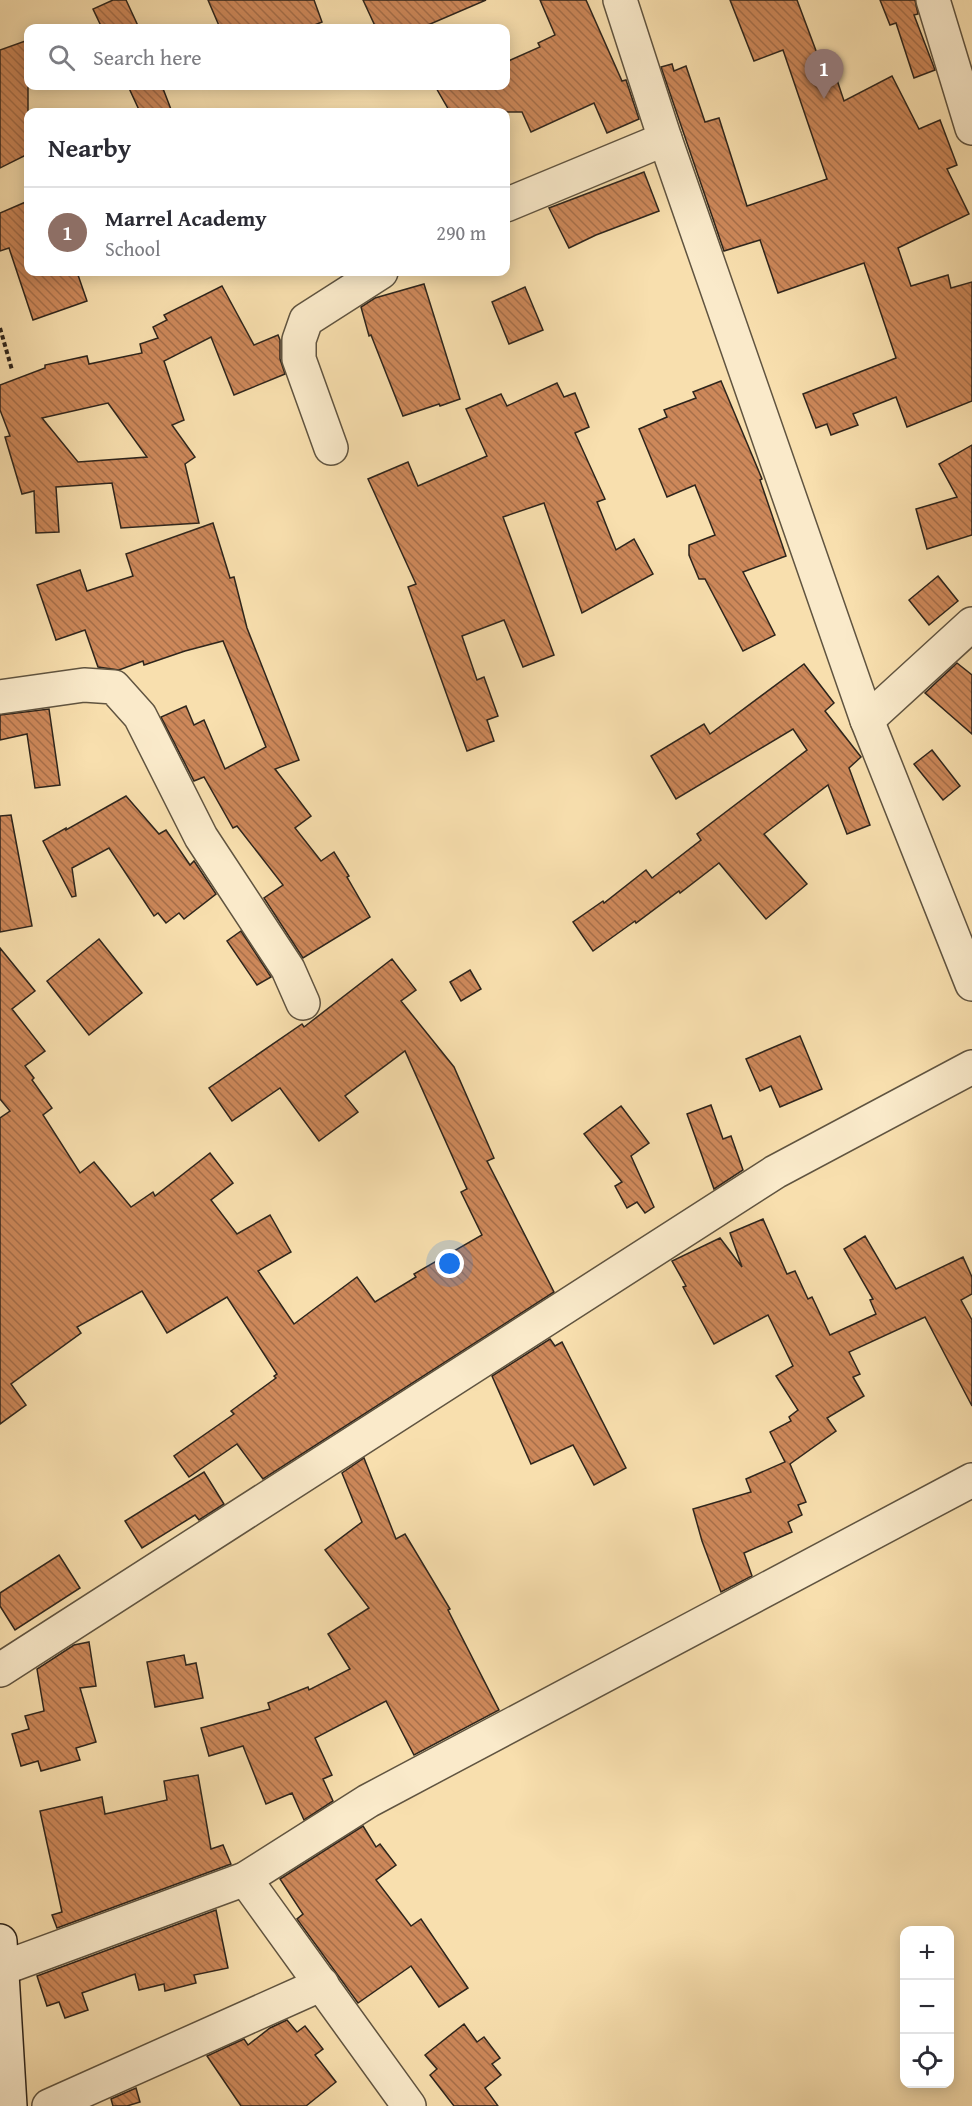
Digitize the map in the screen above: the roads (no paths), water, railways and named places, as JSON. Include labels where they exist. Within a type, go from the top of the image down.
[{"type":"street","points":[[620,0],[665,139],[867,720],[972,984]]},
{"type":"street","points":[[933,0],[972,128]]},
{"type":"street","points":[[510,203],[665,139]]},
{"type":"street","points":[[331,448],[299,359],[299,340],[306,320],[375,276]]},
{"type":"street","points":[[867,720],[972,624]]},
{"type":"street","points":[[0,697],[84,685],[114,687],[140,716],[201,837],[288,969],[303,1004]]},
{"type":"street","points":[[0,1670],[774,1172],[972,1067]]},
{"type":"street","points":[[10,2106],[1,1955],[245,1879],[368,1801],[972,1480]]},
{"type":"street","points":[[245,1879],[409,2106]]},
{"type":"street","points":[[49,2106],[322,1984]]},
{"type":"place","name":"Marrel Academy","points":[[824,99]]}]
